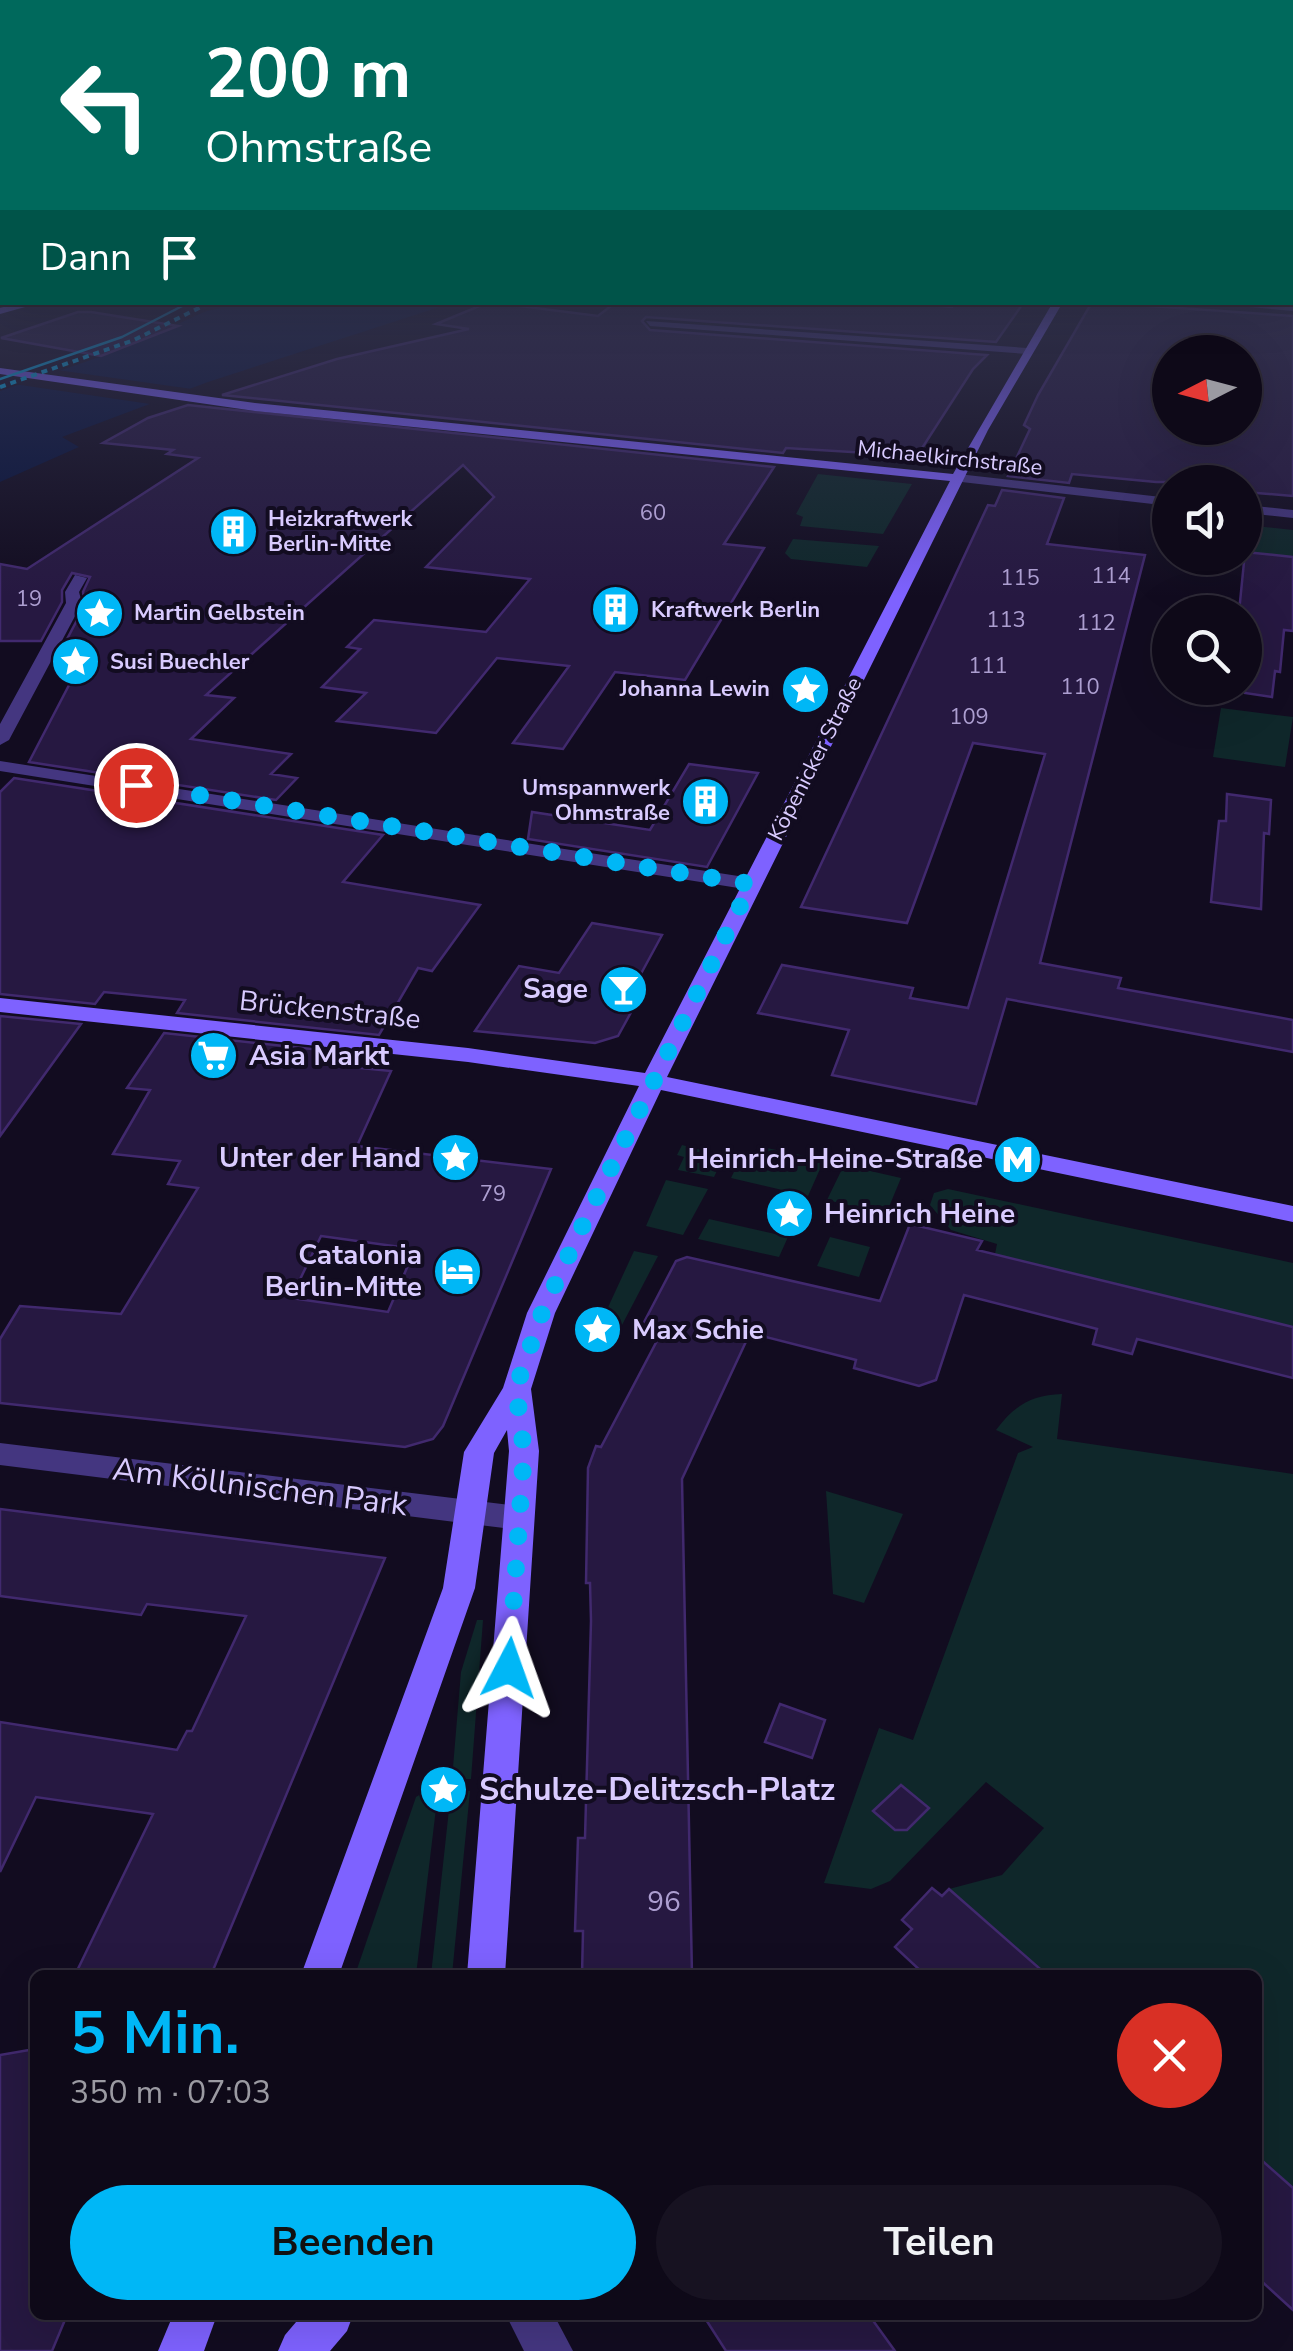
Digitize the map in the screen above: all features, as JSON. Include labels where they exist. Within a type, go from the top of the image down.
[{"type":"main road","name":"Michaelkirchstraße","points":[[47,378],[188,397],[958,478]]},
{"type":"main road","name":"Köpenicker Straße","points":[[322,1970],[459,1588],[479,1452],[516,1388],[542,1313],[652,1081],[1012,378]]},
{"type":"main road","name":"Brückenstraße","points":[[0,1005],[468,1054],[652,1081]]},
{"type":"main road","points":[[652,1081],[1293,1214]]},
{"type":"main road","name":"Köpenicker Straße","points":[[486,1970],[524,1452],[516,1388]]},
{"type":"main road","points":[[181,2351],[193,2320]]},
{"type":"main road","points":[[301,2351],[328,2320]]},
{"type":"street","name":"Michaelkirchstraße","points":[[958,478],[1152,500]]},
{"type":"street","points":[[1262,511],[1293,514]]},
{"type":"street","points":[[0,740],[74,603],[72,592],[80,578]]},
{"type":"street","points":[[0,766],[751,884]]},
{"type":"street","name":"Am Köllnischen Park","points":[[0,1454],[519,1518]]},
{"type":"street","points":[[531,2320],[550,2351]]},
{"type":"green space","points":[[818,474],[912,484],[883,534],[800,526],[803,517],[796,514]]},
{"type":"green space","points":[[1262,527],[1293,530],[1293,557],[1262,554]]},
{"type":"green space","points":[[793,539],[879,546],[867,567],[791,559],[785,553]]},
{"type":"green space","points":[[1221,708],[1293,717],[1285,767],[1213,757]]},
{"type":"green space","points":[[682,1145],[724,1156],[714,1177],[678,1170],[684,1157],[677,1155]]},
{"type":"green space","points":[[767,1148],[824,1160],[808,1196],[731,1178],[742,1155],[762,1159]]},
{"type":"green space","points":[[844,1165],[901,1178],[886,1214],[827,1200]]},
{"type":"green space","points":[[666,1180],[708,1189],[683,1235],[646,1226]]},
{"type":"green space","points":[[948,1189],[1293,1263],[1293,1327],[995,1254],[997,1244],[951,1230],[930,1205],[934,1193]]},
{"type":"green space","points":[[709,1219],[788,1237],[779,1257],[698,1239]]},
{"type":"green space","points":[[830,1237],[870,1247],[859,1277],[817,1266]]},
{"type":"green space","points":[[634,1251],[658,1256],[610,1348],[598,1346],[604,1316]]},
{"type":"green space","points":[[1062,1394],[1057,1439],[1293,1474],[1293,2188],[1262,2161],[1262,1970],[1041,1970],[949,1889],[1002,1875],[1044,1828],[986,1782],[890,1881],[871,1889],[824,1883],[879,1728],[913,1740],[1018,1453],[1033,1447],[996,1430],[1024,1403]]},
{"type":"green space","points":[[826,1491],[903,1514],[864,1603],[833,1594]]},
{"type":"green space","points":[[477,1620],[483,1620],[471,1779],[452,1779],[461,1672]]},
{"type":"green space","points":[[426,1791],[437,1800],[417,1970],[357,1970],[416,1797]]},
{"type":"green space","points":[[451,1791],[470,1791],[452,1970],[432,1970]]},
{"type":"shaded area","points":[[39,378],[221,378],[62,437],[79,447],[0,482],[0,391]]},
{"type":"pier","points":[[23,378],[112,378],[199,390],[164,406],[7,383]]},
{"type":"building","points":[[277,378],[967,378],[917,456],[786,448],[783,453],[222,395]]},
{"type":"building","points":[[1048,378],[1152,378],[1152,445],[1262,445],[1262,378],[1293,378],[1293,496],[1262,493],[1262,465],[1152,465],[1152,482],[1072,474],[1069,483],[1008,476],[1030,429],[1024,425]]},
{"type":"building","points":[[188,405],[774,467],[724,544],[764,548],[685,680],[615,672],[563,749],[513,743],[569,666],[497,658],[436,733],[337,721],[366,693],[322,687],[360,649],[347,647],[374,620],[486,632],[530,579],[426,567],[494,497],[463,465],[206,695],[234,698],[191,739],[291,754],[271,774],[297,778],[276,800],[29,762],[81,662],[77,662],[86,641],[66,641],[85,605],[83,592],[90,577],[72,573],[41,641],[0,641],[0,564],[27,569],[198,458],[167,454],[173,450],[103,443],[148,418]]},
{"type":"building","points":[[1002,490],[1064,498],[1047,544],[1145,555],[1040,963],[1121,978],[1118,988],[1293,1020],[1293,1052],[1007,999],[976,1104],[832,1075],[849,1030],[758,1013],[782,965],[913,988],[910,998],[968,1008],[1045,754],[973,743],[907,923],[801,907],[988,505],[995,506]]},
{"type":"building","points":[[1262,554],[1293,557],[1293,631],[1284,630],[1280,672],[1275,671],[1272,697],[1262,696],[1262,595],[1241,595],[1243,575],[1262,575]]},
{"type":"building","name":"Umspannwerk Ohmstraße","points":[[689,764],[758,773],[707,867],[528,839],[532,812],[650,830]]},
{"type":"building","points":[[14,778],[383,835],[343,882],[480,905],[432,971],[418,968],[379,1035],[177,1013],[185,1000],[104,992],[95,1004],[0,994],[0,792]]},
{"type":"building","points":[[1227,794],[1271,800],[1269,834],[1264,833],[1261,909],[1211,902],[1219,821],[1226,821]]},
{"type":"building","points":[[592,923],[662,935],[624,1005],[634,1007],[618,1036],[595,1043],[475,1031],[519,966],[559,973]]},
{"type":"building","points":[[0,1016],[81,1024],[0,1136]]},
{"type":"building","points":[[164,1033],[367,1055],[360,1068],[391,1071],[357,1146],[551,1169],[443,1426],[433,1439],[405,1447],[0,1403],[0,1339],[20,1306],[121,1314],[198,1188],[168,1184],[180,1161],[113,1154],[150,1090],[127,1088]],"holes":[[[321,1236],[415,1249],[388,1312],[291,1298]]]},
{"type":"building","points":[[910,1224],[982,1241],[977,1250],[1293,1327],[1293,1378],[1137,1339],[1132,1354],[1093,1344],[1097,1329],[964,1295],[936,1380],[919,1386],[854,1368],[856,1360],[750,1333],[682,1479],[692,1970],[582,1970],[583,1931],[575,1931],[578,1838],[585,1838],[591,1621],[590,1583],[586,1583],[588,1468],[596,1446],[601,1447],[660,1335],[640,1330],[676,1261],[687,1257],[880,1301]]},
{"type":"building","points":[[0,1509],[385,1558],[213,1970],[77,1970],[153,1814],[36,1797],[0,1872],[0,1722],[177,1750],[187,1731],[192,1731],[246,1616],[147,1604],[141,1615],[0,1596]]},
{"type":"building","points":[[780,1704],[825,1720],[812,1758],[765,1742]]},
{"type":"building","points":[[901,1785],[929,1808],[907,1830],[895,1830],[873,1811]]},
{"type":"building","points":[[932,1888],[942,1896],[949,1889],[1041,1970],[920,1970],[895,1947],[912,1929],[902,1920]]},
{"type":"building","points":[[30,2050],[30,2320],[65,2320],[52,2351],[0,2351],[0,2055]]},
{"type":"building","points":[[1262,2161],[1293,2188],[1293,2310],[1262,2282]]},
{"type":"building","points":[[706,2320],[873,2320],[895,2351],[726,2351]]},
{"type":"railway","points":[[0,387],[26,378]]},
{"type":"place","name":"Heizkraftwerk Berlin-Mitte","points":[[233,532]]},
{"type":"place","name":"Kraftwerk Berlin","points":[[616,610]]},
{"type":"place","name":"Martin Gelbstein","points":[[99,613]]},
{"type":"place","name":"Susi Buechler","points":[[75,662]]},
{"type":"place","name":"Johanna Lewin","points":[[805,689]]},
{"type":"place","name":"Umspannwerk Ohmstraße","points":[[705,801]]},
{"type":"place","name":"Sage","points":[[623,989]]},
{"type":"place","name":"Asia Markt","points":[[214,1056]]},
{"type":"place","name":"Unter der Hand","points":[[456,1158]]},
{"type":"place","name":"Heinrich-Heine-Straße","points":[[1018,1159]]},
{"type":"place","name":"Heinrich Heine","points":[[789,1214]]},
{"type":"place","name":"Catalonia Berlin-Mitte","points":[[457,1271]]},
{"type":"place","name":"Max Schie","points":[[597,1330]]},
{"type":"place","name":"Schulze-Delitzsch-Platz","points":[[444,1789]]},
{"type":"route","points":[[136,785],[751,884],[578,1235],[542,1313],[516,1388],[524,1452],[509,1668]]}]
